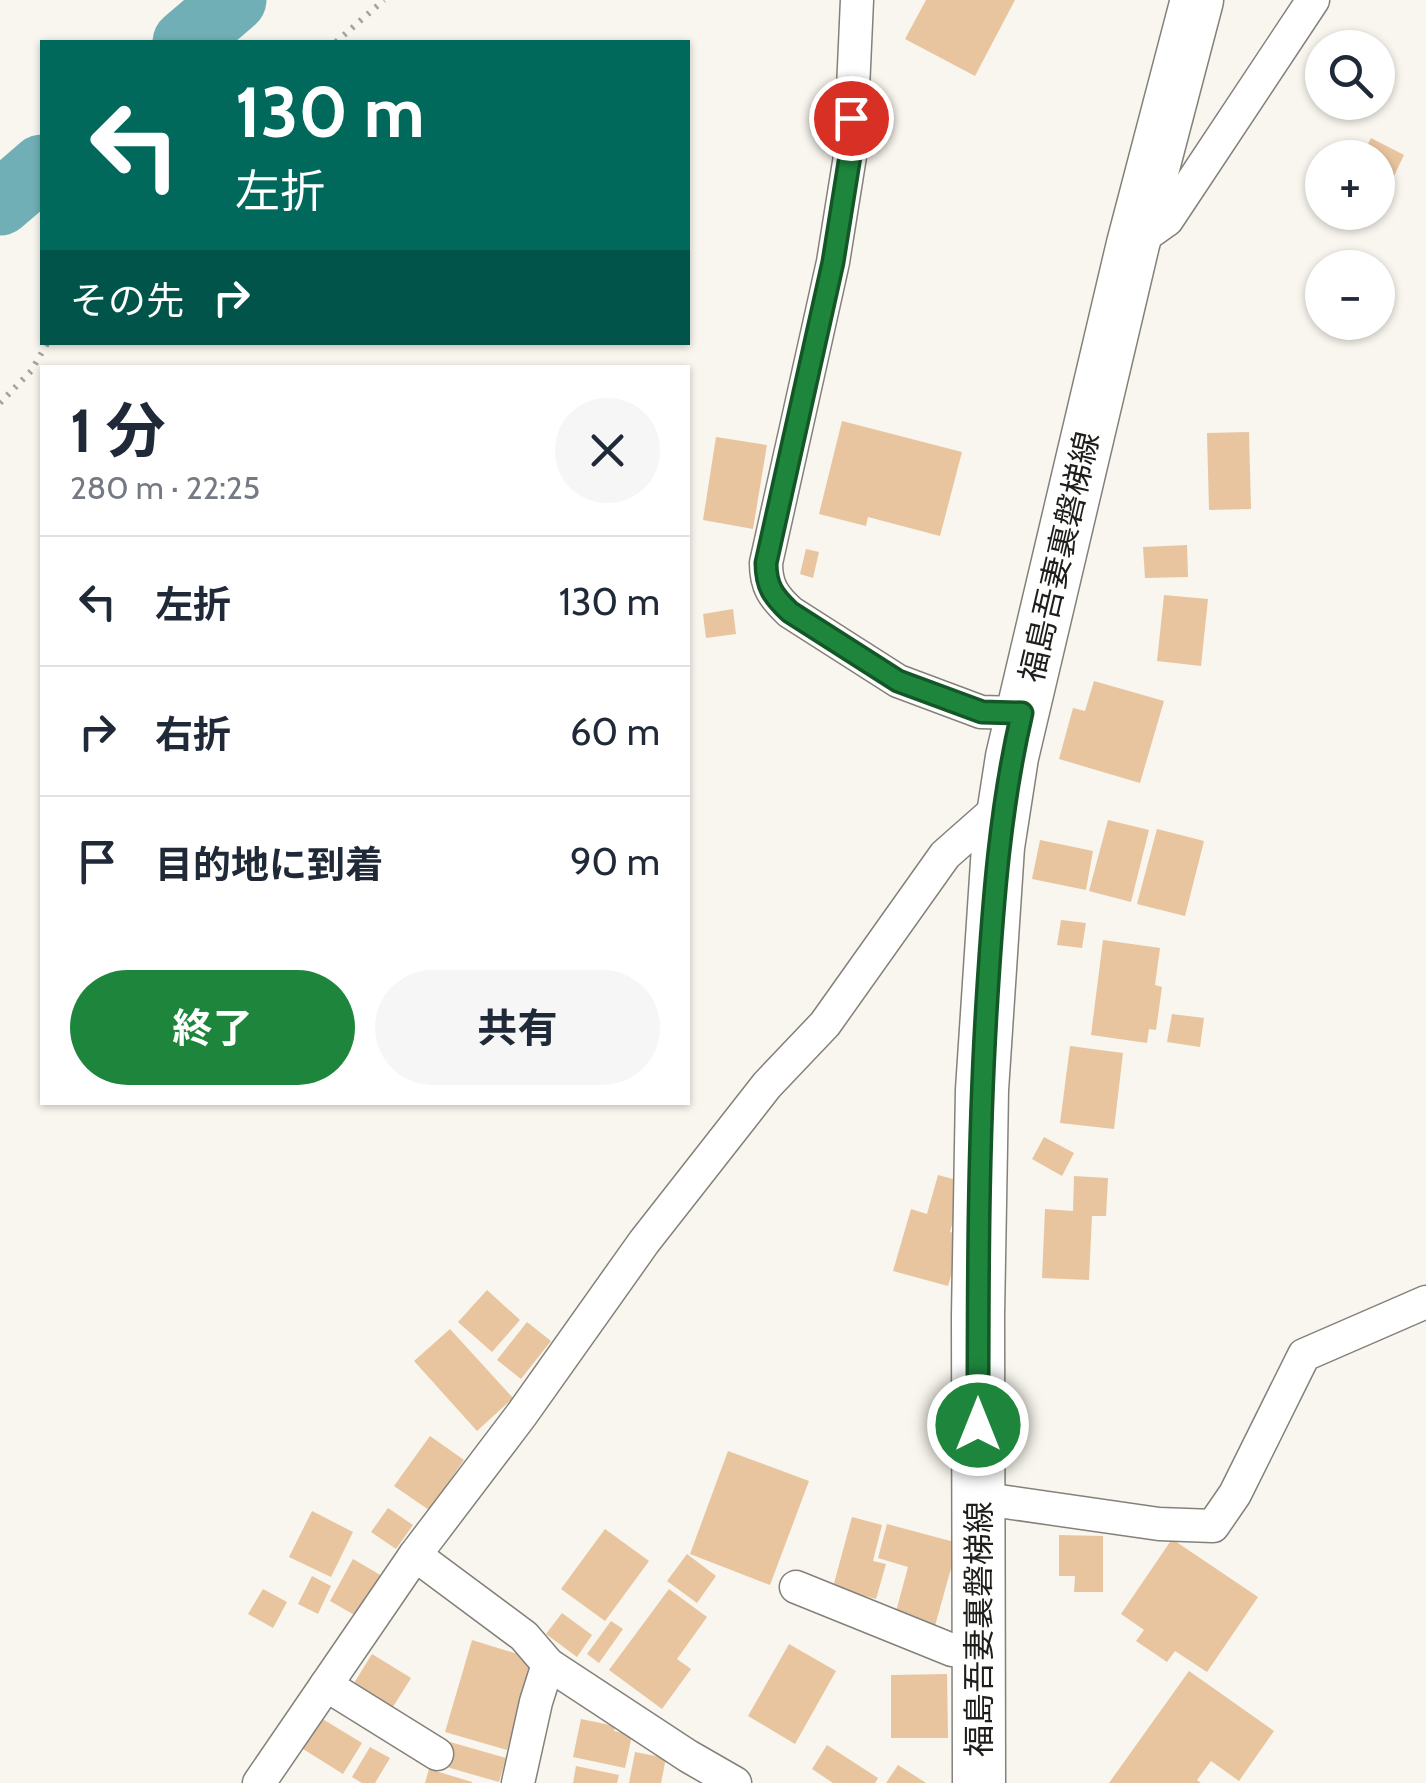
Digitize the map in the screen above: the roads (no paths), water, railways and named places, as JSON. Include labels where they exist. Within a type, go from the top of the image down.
[{"type":"main road","name":"福島吾妻裏磐梯線","points":[[979,1783],[982,1090],[992,922],[1005,802],[1022,713],[1133,244],[1197,0]]},
{"type":"street","points":[[856,0],[850,156],[833,262],[766,563],[766,578],[777,600],[790,612],[898,681],[982,712],[1022,713]]},
{"type":"street","points":[[1133,244],[1166,220],[1313,0]]},
{"type":"street","points":[[258,1783],[416,1554],[690,1183],[767,1085],[825,1024],[945,855],[1005,802]]},
{"type":"street","points":[[978,1498],[1159,1524],[1212,1526],[1235,1494],[1304,1355],[1426,1302]]},
{"type":"street","points":[[416,1554],[524,1636],[548,1664],[684,1770],[735,1783]]},
{"type":"street","points":[[796,1587],[952,1650],[980,1654]]},
{"type":"street","points":[[518,1783],[548,1664]]},
{"type":"street","points":[[326,1685],[437,1754]]},
{"type":"waterway","points":[[187,40],[234,0]]},
{"type":"waterway","points":[[0,203],[40,169]]}]
